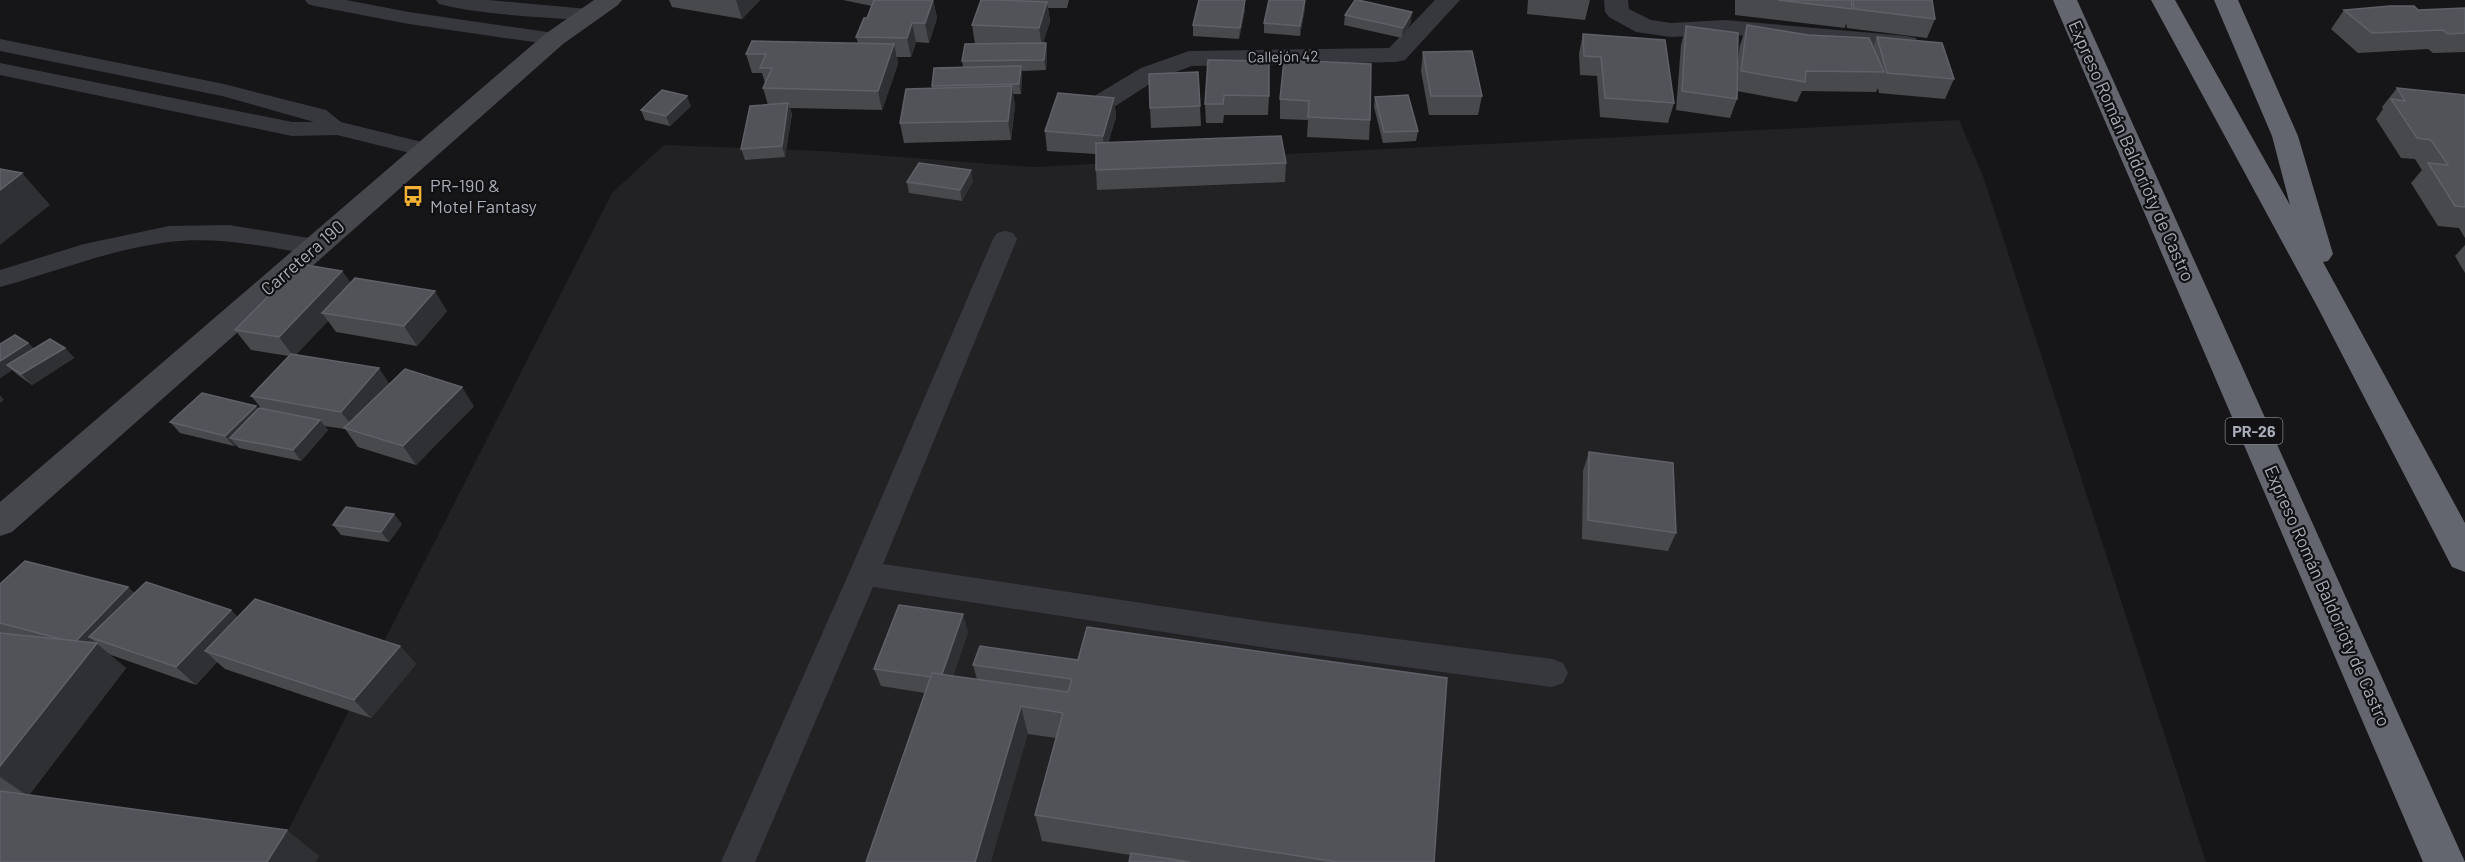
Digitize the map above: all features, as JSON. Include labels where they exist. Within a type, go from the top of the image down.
[{"type":"highway","name":"Expreso Román Baldorioty de Castro","points":[[2065,0],[2444,862]]},
{"type":"highway","points":[[2163,0],[2333,308],[2465,557]]},
{"type":"highway","points":[[2226,0],[2285,136],[2333,308]]},
{"type":"street","name":"Callejón 42","points":[[1105,101],[1150,73],[1189,59],[1396,55],[1448,0]]},
{"type":"street","points":[[1616,0],[1617,12],[1645,27],[1671,30],[1725,27],[1907,43]]},
{"type":"street","name":"Carretera 190","points":[[0,522],[554,39],[599,7]]},
{"type":"lane","points":[[315,0],[420,20],[554,39]]},
{"type":"lane","points":[[446,0],[480,5],[599,7]]},
{"type":"lane","points":[[0,45],[224,90],[318,115],[336,128]]},
{"type":"lane","points":[[0,69],[292,129],[336,128],[426,150]]},
{"type":"lane","points":[[0,279],[84,252],[169,234],[229,233],[315,247]]},
{"type":"lane","points":[[738,862],[864,573],[1005,238]]},
{"type":"lane","points":[[864,573],[1274,636],[1552,673]]},
{"type":"shaded area","points":[[1959,120],[1983,176],[2206,862],[272,862],[612,193],[664,145],[822,151],[1032,167]]},
{"type":"building","points":[[874,0],[933,0],[925,23],[912,23],[907,38],[856,37]]},
{"type":"building","points":[[981,0],[1047,2],[1039,28],[972,25]]},
{"type":"building","points":[[1199,0],[1245,0],[1240,28],[1193,25]]},
{"type":"building","points":[[1269,0],[1305,0],[1300,26],[1264,23]]},
{"type":"building","points":[[1355,0],[1412,12],[1403,28],[1345,15]]},
{"type":"building","points":[[1778,0],[1851,0],[1852,9]]},
{"type":"building","points":[[1853,0],[1932,0],[1935,19],[1854,9]]},
{"type":"building","points":[[2414,6],[2418,10],[2465,8],[2465,33],[2448,34],[2443,30],[2372,33],[2344,10]]},
{"type":"building","points":[[1747,25],[1808,35],[1869,38],[1884,72],[1806,71],[1805,82],[1741,71]]},
{"type":"building","points":[[1686,26],[1738,33],[1737,99],[1682,91]]},
{"type":"building","points":[[1583,34],[1665,40],[1674,103],[1605,98],[1601,57],[1584,56]]},
{"type":"building","points":[[1877,37],[1942,43],[1954,79],[1887,73]]},
{"type":"building","points":[[752,41],[894,44],[878,91],[763,88],[772,68],[760,68],[766,54],[746,54]]},
{"type":"building","points":[[1046,43],[1044,60],[962,61],[965,44]]},
{"type":"building","points":[[1472,51],[1482,96],[1431,96],[1423,52]]},
{"type":"building","points":[[1208,60],[1269,61],[1269,96],[1224,95],[1223,104],[1205,104]]},
{"type":"building","points":[[1284,60],[1371,64],[1370,120],[1308,117],[1309,101],[1280,99]]},
{"type":"building","points":[[1021,66],[1019,84],[932,86],[934,68]]},
{"type":"building","points":[[1198,72],[1200,106],[1150,108],[1149,74]]},
{"type":"building","points":[[1012,86],[1008,121],[900,123],[906,89]]},
{"type":"building","points":[[2397,88],[2465,95],[2465,207],[2455,206],[2428,163],[2448,165],[2431,140],[2417,138],[2391,99],[2405,101]]},
{"type":"building","points":[[662,90],[687,96],[666,116],[641,110]]},
{"type":"building","points":[[1058,93],[1114,98],[1103,136],[1045,131]]},
{"type":"building","points":[[1408,95],[1418,131],[1384,132],[1375,97]]},
{"type":"building","points":[[788,103],[782,146],[741,149],[750,106]]},
{"type":"building","points":[[1281,136],[1286,163],[1096,170],[1096,143]]},
{"type":"building","points":[[919,163],[971,170],[960,190],[907,182]]},
{"type":"building","points":[[0,169],[22,173],[0,190]]},
{"type":"building","points":[[300,264],[342,271],[279,337],[235,330]]},
{"type":"building","points":[[355,278],[435,291],[404,326],[322,313]]},
{"type":"building","points":[[15,335],[28,343],[0,361],[0,344]]},
{"type":"building","points":[[50,339],[65,348],[21,374],[7,365]]},
{"type":"building","points":[[291,354],[379,368],[341,412],[251,396]]},
{"type":"building","points":[[405,369],[462,387],[403,446],[344,428]]},
{"type":"building","points":[[202,393],[256,406],[225,436],[170,422]]},
{"type":"building","points":[[259,408],[320,420],[293,450],[230,438]]},
{"type":"building","points":[[1589,452],[1673,463],[1676,533],[1588,520]]},
{"type":"building","points":[[346,507],[394,514],[381,532],[333,525]]},
{"type":"building","points":[[25,561],[128,587],[76,641],[0,623],[0,584]]},
{"type":"building","points":[[146,582],[231,610],[176,667],[89,637]]},
{"type":"building","points":[[255,599],[400,646],[354,700],[205,651]]},
{"type":"building","points":[[899,605],[963,614],[942,674],[932,673],[931,677],[874,669]]},
{"type":"building","points":[[1087,627],[1447,678],[1434,862],[1337,862],[1035,815],[1063,713],[1021,706],[975,862],[866,862],[932,673],[1068,692],[1072,679],[973,665],[980,646],[1078,660]]},
{"type":"building","points":[[0,633],[97,643],[0,766]]},
{"type":"building","points":[[0,791],[287,830],[267,862],[0,862]]},
{"type":"building","points":[[1131,853],[1190,862],[1129,862]]},
{"type":"place","name":"PR-190 & Motel Fantasy","points":[[413,196]]}]
